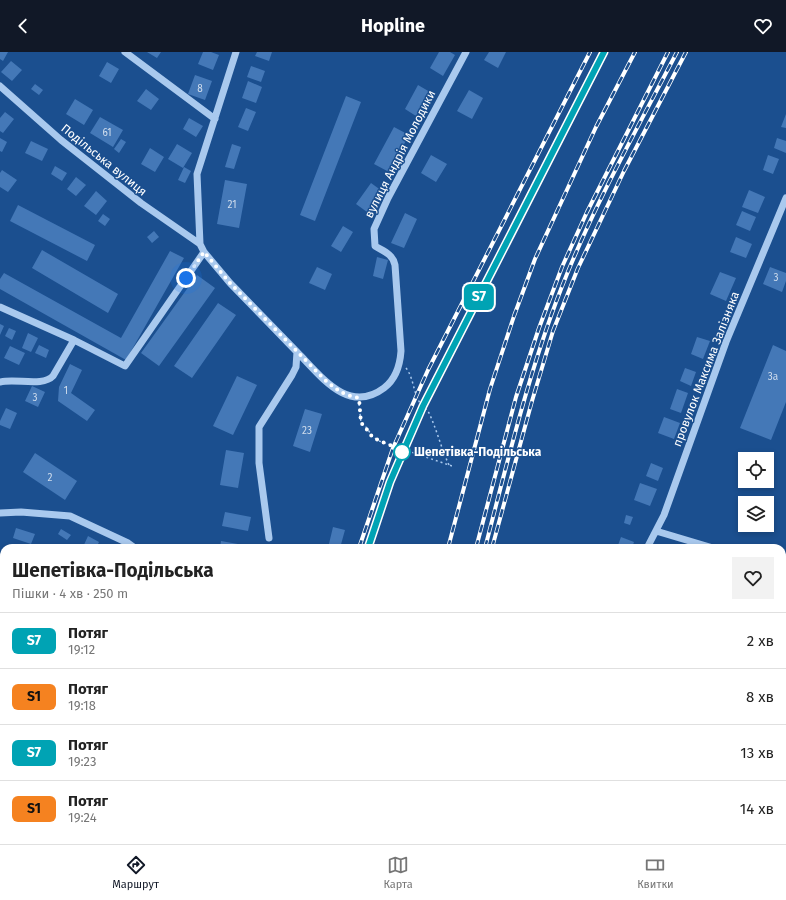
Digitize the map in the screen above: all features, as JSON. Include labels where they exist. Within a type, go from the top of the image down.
[{"type":"street","points":[[125,52],[215,119]]},
{"type":"street","points":[[236,52],[197,174],[200,244],[204,252],[230,283],[297,352],[338,390],[347,396],[359,398]]},
{"type":"street","name":"вулиця Андрія Молодики","points":[[359,398],[369,397],[386,387],[393,379],[401,361],[394,260],[391,255],[375,246],[374,229],[388,198],[466,52]]},
{"type":"street","name":"Подільська вулиця","points":[[0,86],[61,140],[135,198],[200,244]]},
{"type":"street","name":"провулок Максима Залізняка","points":[[649,544],[664,515],[726,342],[786,198]]},
{"type":"street","points":[[0,307],[74,340],[125,366],[204,252]]},
{"type":"street","points":[[0,382],[14,380],[42,381],[50,379],[74,340]]},
{"type":"street","points":[[269,538],[259,463],[259,427],[292,375],[296,367],[297,352]]},
{"type":"street","points":[[0,512],[70,516],[129,544]]},
{"type":"street","points":[[656,531],[700,544]]},
{"type":"path","points":[[359,398],[361,423],[367,428],[372,436],[398,448],[451,465],[428,411],[419,403],[414,391],[411,374],[401,361]]},
{"type":"building","points":[[0,52],[8,52],[3,61],[0,59]]},
{"type":"building","points":[[147,52],[161,52],[157,58]]},
{"type":"building","points":[[203,52],[211,52],[219,55],[213,70],[198,64]]},
{"type":"building","points":[[257,52],[272,52],[269,61],[255,56]]},
{"type":"building","points":[[439,52],[450,52],[455,55],[443,76],[430,68]]},
{"type":"building","points":[[489,52],[506,52],[498,68],[484,60]]},
{"type":"building","points":[[11,61],[22,70],[12,81],[1,72]]},
{"type":"building","points":[[107,62],[119,69],[111,83],[99,76]]},
{"type":"building","points":[[251,66],[265,71],[261,82],[247,77]]},
{"type":"building","points":[[195,75],[212,81],[205,100],[188,94]]},
{"type":"building","points":[[248,81],[262,87],[256,103],[242,98]]},
{"type":"building","points":[[35,84],[43,90],[39,95],[31,89]]},
{"type":"building","points":[[418,85],[430,92],[416,116],[405,109]]},
{"type":"building","points":[[146,89],[159,99],[151,110],[137,101]]},
{"type":"building","points":[[469,90],[483,98],[472,119],[457,111]]},
{"type":"building","points":[[346,96],[361,102],[315,221],[300,215]]},
{"type":"building","points":[[75,99],[93,110],[84,125],[66,114]]},
{"type":"building","points":[[246,108],[256,112],[248,131],[238,127]]},
{"type":"building","points":[[5,112],[14,119],[3,133],[0,131],[0,118]]},
{"type":"building","points":[[786,114],[786,128],[781,127]]},
{"type":"building","points":[[100,117],[123,130],[113,147],[90,133]]},
{"type":"building","points":[[189,118],[203,126],[196,137],[183,129]]},
{"type":"building","points":[[394,127],[409,135],[389,172],[374,164]]},
{"type":"building","points":[[0,138],[7,142],[2,152],[0,151]]},
{"type":"building","points":[[777,138],[786,141],[786,153],[774,148]]},
{"type":"building","points":[[121,139],[126,142],[119,153],[114,149]]},
{"type":"building","points":[[31,141],[48,149],[42,161],[25,153]]},
{"type":"building","points":[[177,144],[192,153],[183,168],[168,159]]},
{"type":"building","points":[[232,144],[241,147],[234,169],[225,167]]},
{"type":"building","points":[[150,148],[164,157],[155,172],[141,164]]},
{"type":"building","points":[[431,155],[447,164],[436,182],[421,173]]},
{"type":"building","points":[[768,155],[779,159],[773,174],[763,170]]},
{"type":"building","points":[[55,166],[67,173],[62,181],[51,174]]},
{"type":"building","points":[[184,167],[191,171],[185,183],[178,180]]},
{"type":"building","points":[[2,170],[17,180],[8,192],[0,187],[0,173]]},
{"type":"building","points":[[76,177],[86,185],[76,196],[67,189]]},
{"type":"building","points":[[225,180],[247,184],[239,228],[217,224]]},
{"type":"building","points":[[371,183],[382,191],[367,212],[356,204]]},
{"type":"building","points":[[749,190],[765,197],[758,213],[742,207]]},
{"type":"building","points":[[96,191],[107,201],[96,215],[84,206]]},
{"type":"building","points":[[18,205],[95,245],[87,261],[10,221]]},
{"type":"building","points":[[742,211],[756,217],[750,231],[736,225]]},
{"type":"building","points":[[405,213],[417,219],[404,248],[391,243]]},
{"type":"building","points":[[103,214],[110,219],[105,226],[98,221]]},
{"type":"building","points":[[343,226],[353,232],[341,252],[331,246]]},
{"type":"building","points":[[154,231],[159,237],[152,243],[147,237]]},
{"type":"building","points":[[736,237],[752,244],[746,258],[730,252]]},
{"type":"building","points":[[42,250],[118,294],[108,313],[32,268]]},
{"type":"building","points":[[170,251],[184,258],[126,360],[0,289],[0,279],[4,273],[121,338]]},
{"type":"building","points":[[377,257],[388,260],[383,279],[373,276]]},
{"type":"building","points":[[317,267],[332,274],[325,290],[309,283]]},
{"type":"building","points":[[770,267],[786,273],[786,281],[782,292],[763,284]]},
{"type":"building","points":[[720,272],[736,278],[726,301],[710,294]]},
{"type":"building","points":[[197,275],[215,288],[159,366],[141,353]]},
{"type":"building","points":[[218,303],[236,315],[192,378],[174,366]]},
{"type":"building","points":[[0,324],[4,326],[0,335]]},
{"type":"building","points":[[9,328],[16,331],[12,340],[5,336]]},
{"type":"building","points":[[28,333],[38,338],[31,352],[22,348]]},
{"type":"building","points":[[697,337],[710,341],[703,359],[691,354]]},
{"type":"building","points":[[39,345],[49,350],[46,358],[35,353]]},
{"type":"building","points":[[773,345],[786,351],[786,402],[771,440],[740,428]]},
{"type":"building","points":[[10,346],[25,353],[19,365],[4,358]]},
{"type":"building","points":[[70,364],[82,370],[71,393],[95,410],[87,421],[58,401],[59,387]]},
{"type":"building","points":[[685,368],[696,372],[691,386],[680,381]]},
{"type":"building","points":[[237,376],[257,385],[233,435],[213,426]]},
{"type":"building","points":[[32,386],[45,392],[38,407],[25,401]]},
{"type":"building","points":[[677,389],[688,393],[681,413],[670,409]]},
{"type":"building","points":[[6,408],[17,413],[10,429],[0,425],[0,421]]},
{"type":"building","points":[[305,409],[322,414],[310,452],[293,446]]},
{"type":"building","points":[[664,417],[680,423],[674,439],[658,433]]},
{"type":"building","points":[[226,450],[244,453],[238,488],[220,485]]},
{"type":"building","points":[[35,453],[77,481],[65,500],[23,472]]},
{"type":"building","points":[[651,463],[663,468],[658,481],[646,476]]},
{"type":"building","points":[[640,483],[657,489],[650,506],[634,500]]},
{"type":"building","points":[[225,512],[251,517],[248,531],[222,526]]},
{"type":"building","points":[[626,515],[633,517],[630,525],[624,523]]},
{"type":"building","points":[[333,527],[345,530],[341,544],[329,544]]},
{"type":"building","points":[[16,528],[35,534],[31,544],[13,538]]},
{"type":"building","points":[[61,529],[71,535],[67,540],[58,534]]},
{"type":"building","points":[[88,536],[99,542],[98,544],[84,544]]},
{"type":"building","points":[[621,537],[634,542],[633,544],[618,544]]},
{"type":"building","points":[[221,541],[238,544],[221,544]]},
{"type":"railway","points":[[360,544],[393,448],[428,370],[590,52]]},
{"type":"railway","points":[[369,544],[390,482],[421,410],[604,52]]},
{"type":"railway","points":[[449,544],[490,389],[535,259],[596,127],[635,52]]},
{"type":"railway","points":[[477,544],[516,397],[539,328],[562,267],[587,212],[668,52]]},
{"type":"railway","points":[[486,544],[512,444],[542,341],[554,307],[579,246],[605,190],[677,52]]},
{"type":"railway","points":[[493,544],[532,401],[553,331],[578,268],[624,171],[686,52]]},
{"type":"train","name":"S7","points":[[369,544],[390,482],[423,406],[604,52]]},
{"type":"place","name":"Шепетівка-Подільська","points":[[402,452]]},
{"type":"route","points":[[186,278],[204,252],[230,283],[325,380],[347,396],[359,398],[361,423],[367,428],[372,436],[380,441],[403,450],[402,452]]}]
